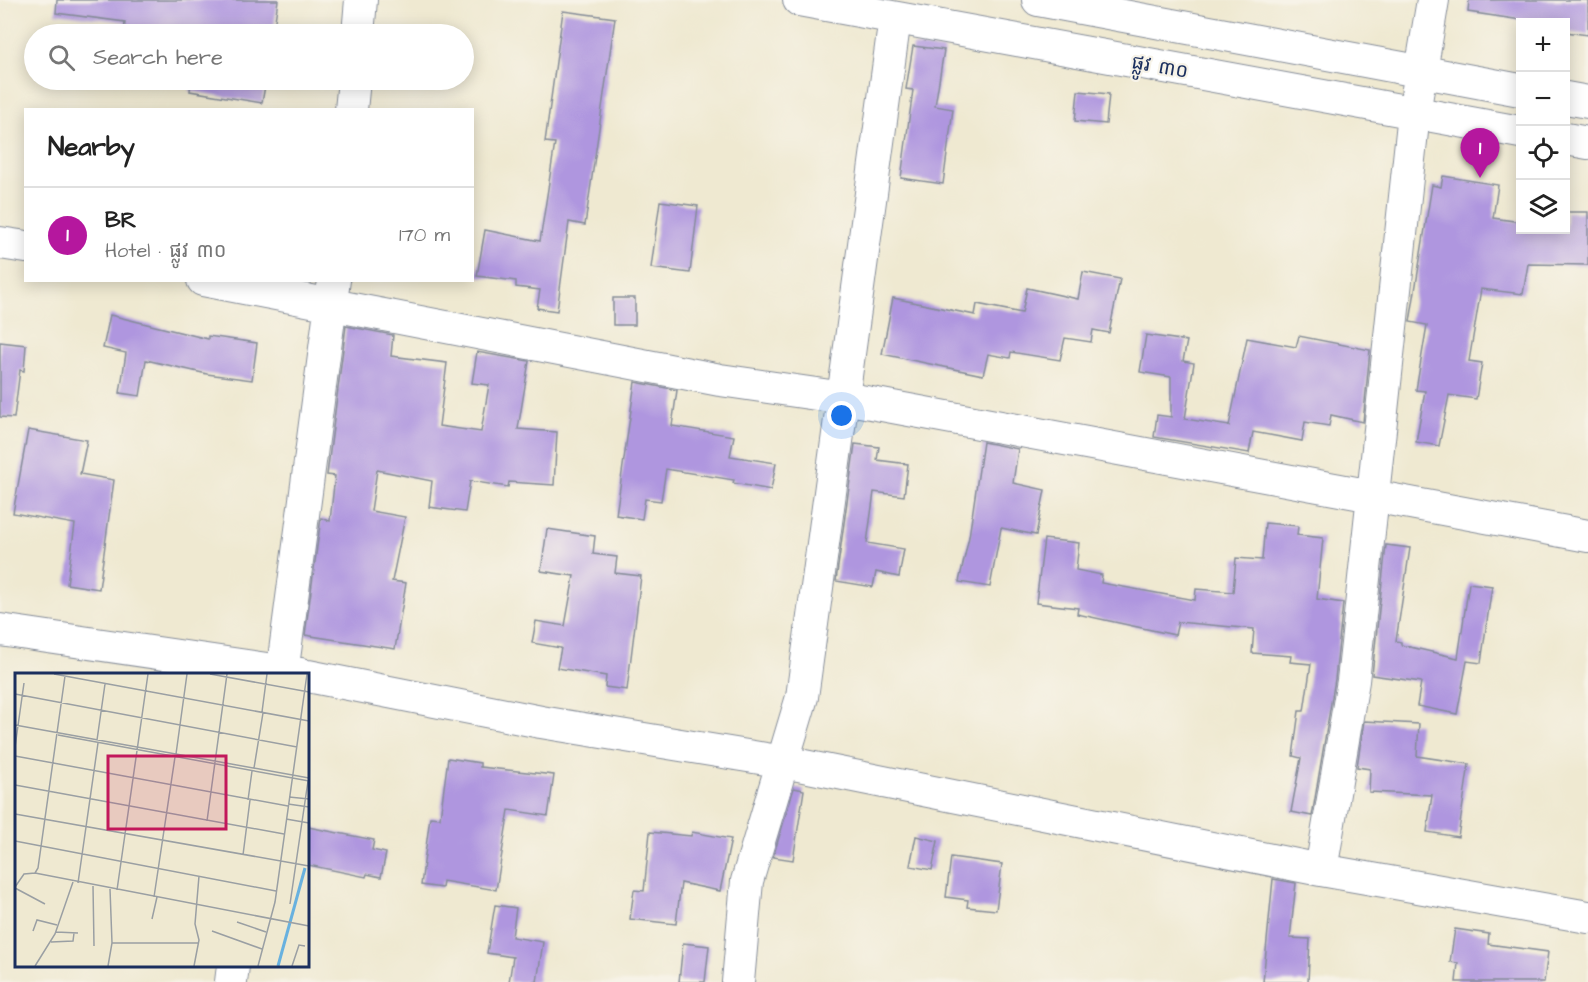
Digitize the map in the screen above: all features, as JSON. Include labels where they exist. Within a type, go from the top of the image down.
[{"type":"street","points":[[359,24],[362,0]]},
{"type":"street","name":"ផ្លូវ ៣០","points":[[799,0],[1516,131]]},
{"type":"street","points":[[1038,0],[1516,89]]},
{"type":"street","points":[[1321,870],[1353,681],[1414,113],[1432,0]]},
{"type":"street","points":[[738,982],[747,881],[802,697],[895,18]]},
{"type":"street","points":[[351,108],[353,90]]},
{"type":"street","points":[[1570,99],[1588,102]]},
{"type":"street","points":[[1570,141],[1588,143]]},
{"type":"street","points":[[0,243],[24,247]]},
{"type":"street","points":[[225,282],[333,292],[720,380],[844,398],[1588,536]]},
{"type":"street","points":[[293,673],[333,292]]},
{"type":"street","points":[[0,630],[286,673]]},
{"type":"street","points":[[309,677],[541,722],[784,762],[1321,870],[1588,917]]},
{"type":"street","points":[[231,982],[233,967]]},
{"type":"building","points":[[57,0],[278,0],[274,24],[125,24],[125,22],[56,13]]},
{"type":"building","points":[[1469,0],[1588,0],[1588,35],[1570,33],[1570,18],[1516,19],[1468,12]]},
{"type":"building","points":[[563,11],[615,18],[585,225],[569,222],[557,311],[537,308],[540,290],[516,287],[516,281],[477,276],[485,230],[540,241],[555,143],[545,142]]},
{"type":"building","points":[[913,46],[944,50],[935,106],[953,109],[943,184],[901,178],[913,90],[906,89]]},
{"type":"building","points":[[190,90],[264,90],[262,103]]},
{"type":"building","points":[[1078,91],[1109,94],[1106,124],[1075,121]]},
{"type":"building","points":[[1443,176],[1498,185],[1493,218],[1516,221],[1516,234],[1570,234],[1570,212],[1588,212],[1588,265],[1528,264],[1523,294],[1481,289],[1469,361],[1482,363],[1476,399],[1449,395],[1439,446],[1416,442],[1425,391],[1416,390],[1427,325],[1410,322],[1432,185],[1441,187]]},
{"type":"building","points":[[660,201],[698,206],[690,273],[651,268]]},
{"type":"building","points":[[1083,272],[1120,279],[1109,333],[1093,330],[1091,342],[1065,338],[1060,360],[1011,352],[1010,358],[988,354],[983,375],[882,354],[893,298],[975,315],[977,304],[1022,313],[1027,288],[1078,299]]},
{"type":"building","points":[[613,298],[635,298],[635,325],[613,325]]},
{"type":"building","points":[[110,315],[208,339],[208,336],[257,343],[252,380],[207,374],[146,360],[140,396],[120,393],[126,353],[103,348]]},
{"type":"building","points":[[346,326],[393,335],[391,356],[447,363],[439,426],[481,432],[489,385],[472,383],[477,352],[529,361],[518,429],[557,432],[554,485],[509,482],[508,487],[470,481],[465,512],[429,507],[432,481],[377,470],[371,511],[405,517],[392,581],[406,583],[395,649],[305,635],[321,518],[330,521],[335,476],[327,475]]},
{"type":"building","points":[[1146,335],[1187,341],[1183,361],[1194,363],[1185,419],[1229,426],[1247,338],[1296,347],[1299,336],[1370,350],[1363,422],[1331,415],[1329,426],[1305,422],[1302,441],[1253,432],[1249,453],[1154,437],[1157,415],[1171,417],[1171,377],[1140,372]]},
{"type":"building","points":[[0,342],[26,345],[24,371],[20,370],[14,418],[0,417]]},
{"type":"building","points":[[635,382],[677,390],[672,426],[734,436],[730,456],[776,463],[771,490],[733,483],[734,480],[666,469],[661,501],[645,499],[642,519],[616,515]]},
{"type":"building","points":[[28,430],[87,440],[80,474],[114,480],[99,589],[67,584],[75,524],[13,513]]},
{"type":"building","points":[[983,442],[1018,449],[1013,483],[1045,490],[1036,535],[1001,528],[990,587],[959,582],[969,537]]},
{"type":"building","points":[[855,444],[879,447],[877,460],[908,464],[904,496],[874,492],[867,543],[904,549],[899,577],[876,572],[873,587],[836,581]]},
{"type":"building","points":[[1265,523],[1298,526],[1297,535],[1323,538],[1317,599],[1343,603],[1335,679],[1312,816],[1291,812],[1301,758],[1293,756],[1299,711],[1304,711],[1311,664],[1290,662],[1291,656],[1252,653],[1254,629],[1178,622],[1175,635],[1077,614],[1078,608],[1036,603],[1044,539],[1079,543],[1076,570],[1102,575],[1101,583],[1195,600],[1196,589],[1233,592],[1236,558],[1262,560]]},
{"type":"building","points":[[547,529],[595,536],[593,554],[617,557],[615,573],[641,576],[627,690],[605,687],[606,676],[557,668],[561,648],[532,643],[536,621],[565,626],[574,576],[541,571]]},
{"type":"building","points":[[1386,545],[1410,548],[1396,641],[1401,642],[1401,645],[1458,658],[1469,583],[1492,586],[1481,663],[1467,661],[1457,714],[1417,706],[1421,682],[1372,675]]},
{"type":"building","points":[[1364,721],[1419,724],[1417,756],[1469,764],[1458,837],[1427,832],[1432,795],[1369,792],[1370,769],[1357,767]]},
{"type":"building","points":[[448,758],[480,763],[480,767],[554,775],[548,816],[509,810],[496,890],[443,881],[442,888],[421,885],[430,817],[440,818]]},
{"type":"building","points":[[794,788],[804,790],[793,860],[773,857]]},
{"type":"building","points":[[309,827],[374,840],[372,850],[386,853],[381,877],[367,874],[366,877],[309,865]]},
{"type":"building","points":[[650,832],[691,836],[692,832],[731,839],[720,891],[681,883],[676,924],[630,919],[634,890],[644,891]]},
{"type":"building","points":[[916,836],[938,841],[932,870],[910,866]]},
{"type":"building","points":[[951,857],[1002,864],[996,910],[967,907],[968,900],[946,897]]},
{"type":"building","points":[[1273,879],[1296,883],[1290,938],[1310,939],[1308,982],[1263,982]]},
{"type":"building","points":[[495,905],[516,908],[512,937],[543,942],[537,982],[509,982],[513,957],[487,953]]},
{"type":"building","points":[[1455,929],[1489,934],[1488,944],[1548,952],[1544,982],[1456,982],[1458,963],[1450,962]]},
{"type":"building","points":[[683,943],[709,946],[705,982],[679,982]]},
{"type":"place","name":"BR","points":[[1480,178]]}]
